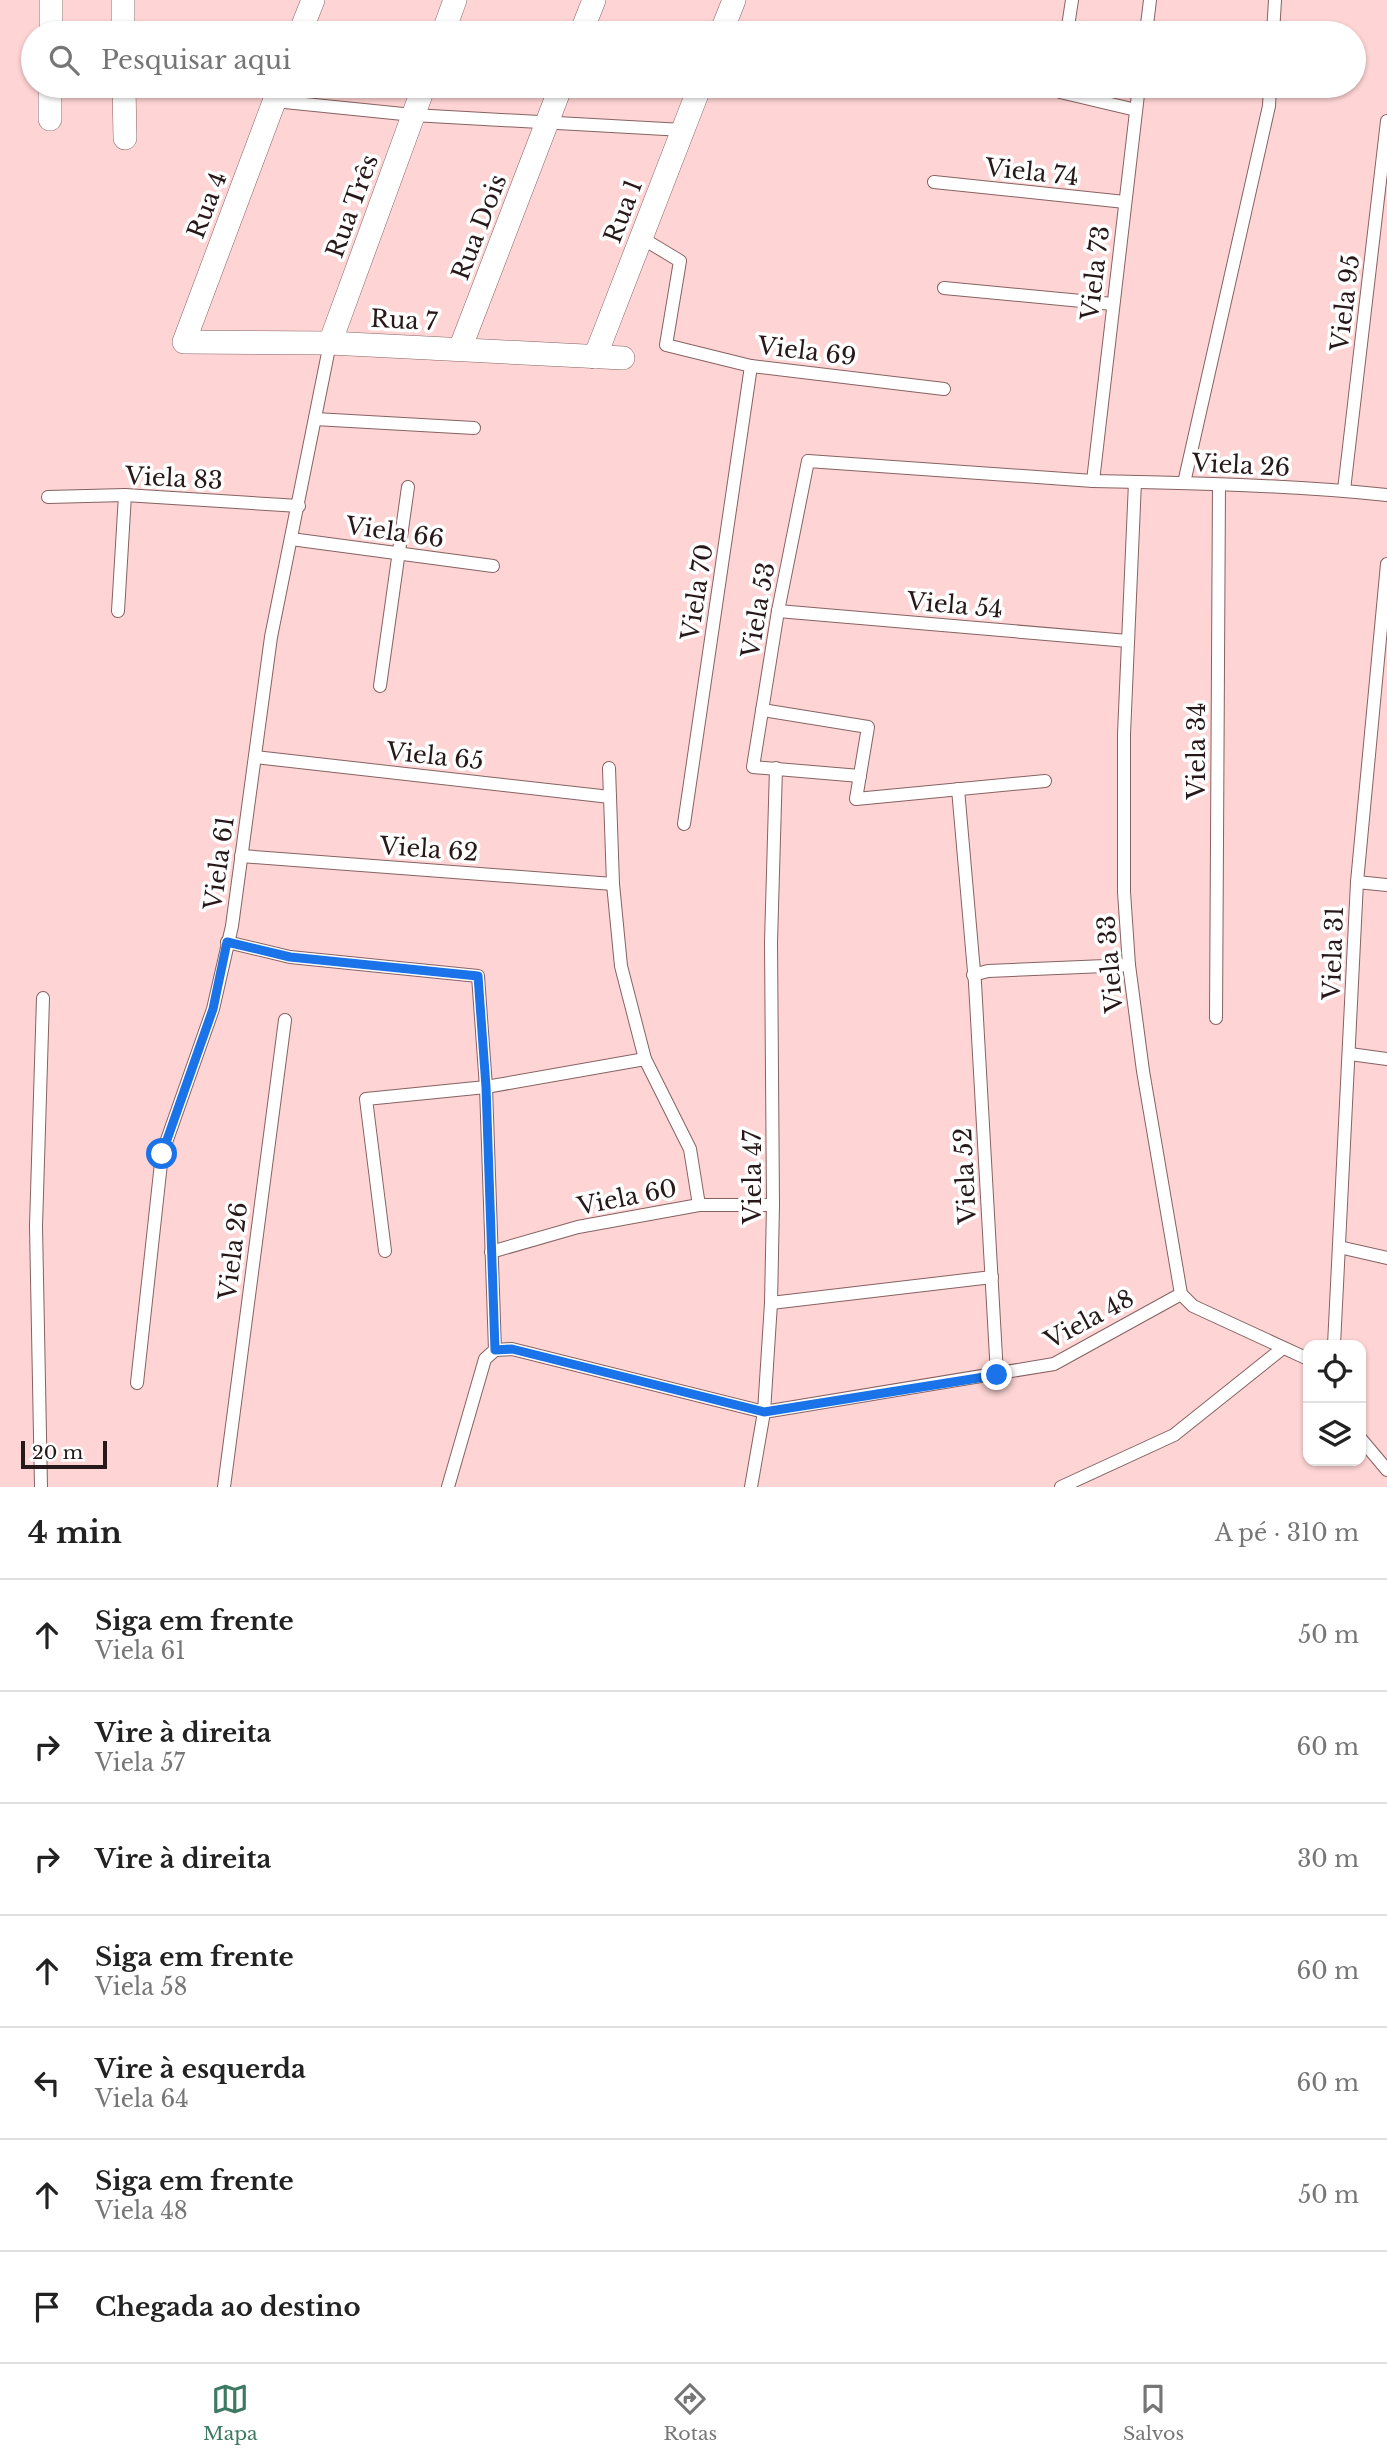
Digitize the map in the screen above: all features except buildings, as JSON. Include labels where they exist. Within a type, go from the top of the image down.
[{"type":"street","points":[[51,0],[51,21]]},
{"type":"street","points":[[123,0],[124,21]]},
{"type":"street","points":[[305,21],[313,0]]},
{"type":"street","points":[[447,21],[455,0]]},
{"type":"street","points":[[586,21],[594,0]]},
{"type":"street","points":[[726,21],[734,0]]},
{"type":"street","points":[[50,98],[50,119]]},
{"type":"street","points":[[124,98],[125,138]]},
{"type":"street","name":"Rua 4","points":[[184,342],[275,98]]},
{"type":"street","name":"Rua Três","points":[[330,343],[419,98]]},
{"type":"street","name":"Rua Dois","points":[[460,349],[556,98]]},
{"type":"street","name":"Rua 1","points":[[595,357],[696,98]]},
{"type":"street","name":"Rua 7","points":[[184,342],[330,343],[623,358]]},
{"type":"lane","points":[[1069,21],[1072,0]]},
{"type":"lane","points":[[1147,21],[1150,0]]},
{"type":"lane","points":[[1274,21],[1275,0]]},
{"type":"lane","points":[[308,98],[413,115],[683,130]]},
{"type":"lane","points":[[1085,98],[1136,110]]},
{"type":"lane","name":"Viela 73","points":[[1093,481],[1138,98]]},
{"type":"lane","points":[[1184,483],[1269,98]]},
{"type":"lane","name":"Viela 95","points":[[1344,490],[1387,121]]},
{"type":"lane","name":"Viela 74","points":[[934,182],[1125,202]]},
{"type":"lane","name":"Viela 69","points":[[640,237],[680,261],[666,345],[751,366],[944,389]]},
{"type":"lane","points":[[944,288],[1113,304]]},
{"type":"lane","name":"Viela 61","points":[[137,1383],[162,1154],[213,1009],[232,926],[271,637],[330,343]]},
{"type":"lane","name":"Viela 70","points":[[684,824],[751,366]]},
{"type":"lane","points":[[316,419],[474,428]]},
{"type":"lane","name":"Viela 26","points":[[808,461],[1093,481],[1344,490],[1387,495]]},
{"type":"lane","name":"Viela 53","points":[[775,768],[753,767],[778,611],[808,461]]},
{"type":"lane","name":"Viela 33","points":[[1135,482],[1125,734],[1124,892],[1129,965],[1143,1071],[1181,1294]]},
{"type":"lane","name":"Viela 34","points":[[1216,1018],[1219,485]]},
{"type":"lane","points":[[380,686],[408,487]]},
{"type":"lane","points":[[118,611],[125,495]]},
{"type":"lane","name":"Viela 83","points":[[48,497],[125,495],[299,506]]},
{"type":"lane","name":"Viela 66","points":[[291,539],[493,566]]},
{"type":"lane","name":"Viela 31","points":[[1334,1340],[1357,882],[1387,564]]},
{"type":"lane","name":"Viela 54","points":[[778,611],[1128,641]]},
{"type":"lane","points":[[762,710],[867,727],[856,799],[1045,781]]},
{"type":"lane","name":"Viela 65","points":[[255,757],[610,797]]},
{"type":"lane","points":[[609,768],[613,884],[621,966],[645,1059],[690,1149],[699,1205]]},
{"type":"lane","points":[[775,768],[860,776]]},
{"type":"lane","name":"Viela 47","points":[[751,1487],[764,1412],[771,1303],[771,942],[775,768]]},
{"type":"lane","name":"Viela 52","points":[[958,789],[975,983],[997,1375]]},
{"type":"lane","name":"Viela 62","points":[[241,856],[613,884]]},
{"type":"lane","points":[[1357,882],[1387,885]]},
{"type":"lane","points":[[227,942],[290,957],[478,976],[486,1087],[491,1252],[490,1354],[448,1487]]},
{"type":"lane","points":[[973,975],[988,971],[1129,965]]},
{"type":"lane","points":[[41,1487],[36,1226],[43,998]]},
{"type":"lane","name":"Viela 26","points":[[224,1487],[285,1020]]},
{"type":"lane","points":[[1350,1054],[1387,1059]]},
{"type":"lane","points":[[385,1251],[366,1099],[486,1087],[645,1059]]},
{"type":"lane","name":"Viela 60","points":[[491,1252],[578,1227],[699,1205],[773,1205]]},
{"type":"lane","points":[[1339,1247],[1387,1258]]},
{"type":"lane","points":[[771,1303],[992,1277]]},
{"type":"lane","points":[[1181,1294],[1193,1306],[1303,1357]]},
{"type":"lane","name":"Viela 48","points":[[764,1412],[1054,1364],[1181,1294]]},
{"type":"lane","points":[[1061,1487],[1174,1435],[1283,1348]]},
{"type":"lane","points":[[490,1354],[512,1349],[764,1412]]},
{"type":"lane","points":[[1366,1445],[1387,1470]]},
{"type":"route","points":[[162,1154],[213,1009],[227,942],[290,957],[478,976],[486,1087],[495,1350],[512,1349],[764,1412],[997,1375]]}]
